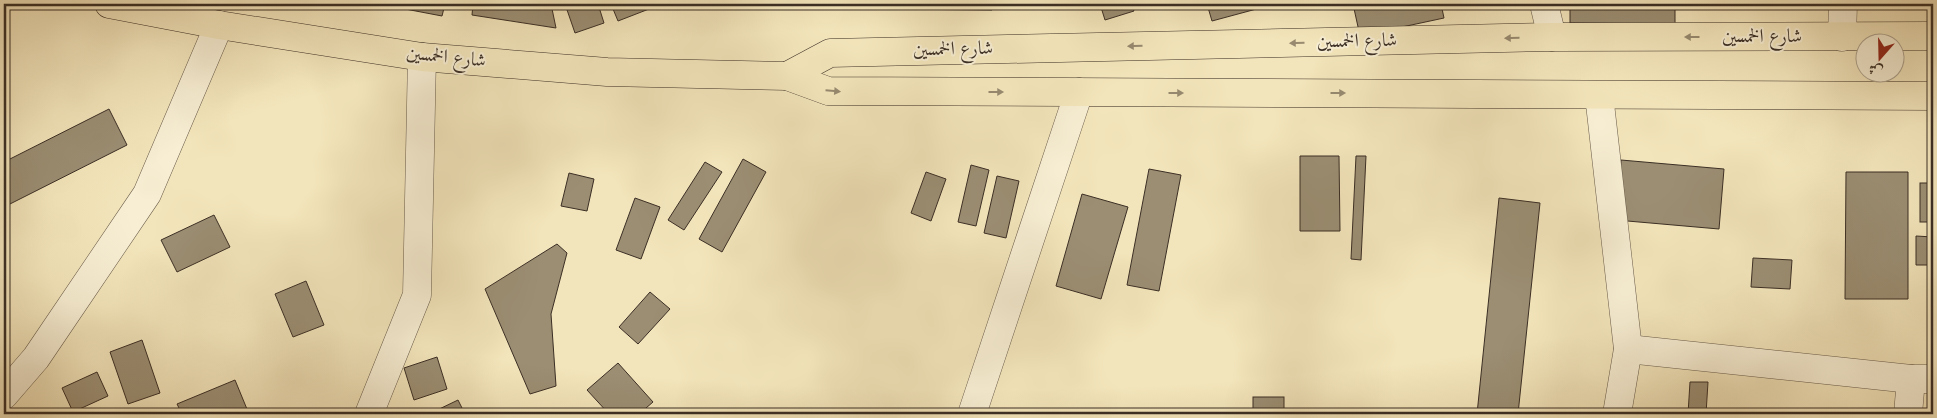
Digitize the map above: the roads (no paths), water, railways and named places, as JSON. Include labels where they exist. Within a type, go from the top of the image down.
[{"type":"main road","name":"شارع الخمسين","points":[[109,4],[219,25],[422,57],[607,72],[787,76],[828,92],[1933,96]]},
{"type":"main road","name":"شارع الخمسين","points":[[787,76],[830,53],[1552,37],[1933,36]]},
{"type":"street","points":[[1544,4],[1552,37]]},
{"type":"street","points":[[1842,37],[1843,4]]},
{"type":"street","points":[[4,395],[36,358],[147,194],[219,25]]},
{"type":"street","points":[[369,414],[417,295],[422,57]]},
{"type":"street","points":[[972,414],[1079,92]]},
{"type":"street","points":[[1599,95],[1628,349],[1617,414]]},
{"type":"street","points":[[1628,349],[1922,379],[1908,414]]}]
